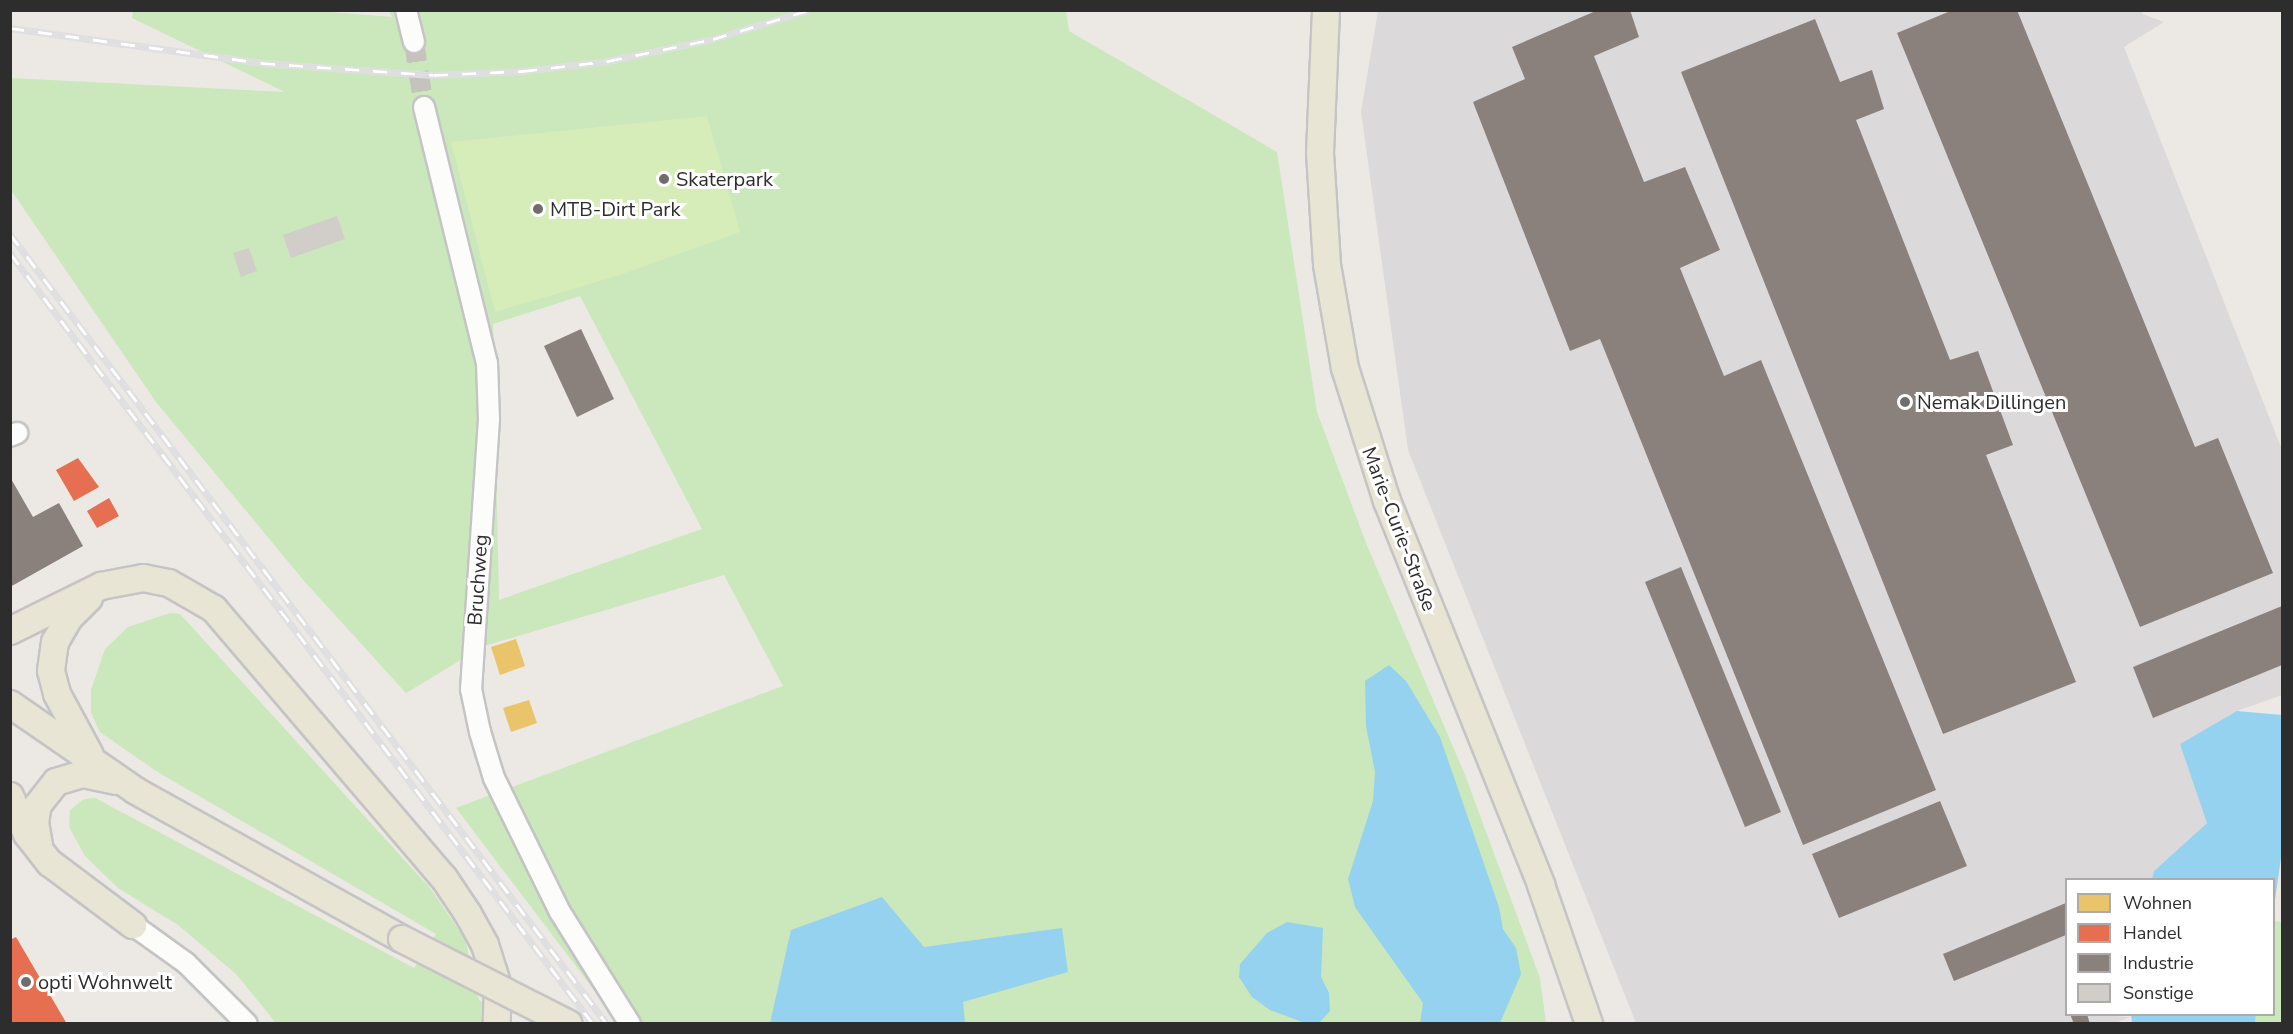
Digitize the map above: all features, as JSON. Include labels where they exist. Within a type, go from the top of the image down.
[{"type":"main road","name":"Marie-Curie-Straße","points":[[1326,10],[1320,153],[1327,266],[1345,368],[1387,501],[1541,885],[1589,1023]]},
{"type":"main road","points":[[10,631],[101,586],[143,578],[169,583],[214,609],[444,878],[485,945],[498,986],[497,1023]]},
{"type":"main road","points":[[100,767],[71,724],[51,671],[55,642],[69,618],[101,586]]},
{"type":"main road","points":[[10,704],[130,788],[402,939],[569,1023]]},
{"type":"main road","points":[[50,863],[40,847],[35,823],[38,805],[56,782],[83,774],[130,788]]},
{"type":"main road","points":[[10,796],[27,834],[50,863],[134,925]]},
{"type":"street","points":[[406,10],[414,42]]},
{"type":"street","name":"Bruchweg","points":[[424,107],[488,363],[489,419],[471,688],[480,732],[494,778],[555,902],[630,1023]]},
{"type":"street","points":[[134,925],[186,963],[247,1023]]},
{"type":"shaded area","points":[[2142,10],[2142,14],[2164,22],[2124,47],[2282,450],[2282,695],[2237,711],[2207,823],[2154,871],[2152,878],[2065,878],[2065,1016],[2130,1017],[2112,1024],[1636,1023],[1408,450],[1361,112],[1378,11]]},
{"type":"green space","points":[[306,10],[392,17],[389,11],[1066,11],[1069,31],[1277,152],[1317,412],[1366,543],[1465,775],[1540,978],[1546,1023],[619,1023],[456,808],[783,686],[724,575],[484,646],[406,693],[305,582],[156,402],[11,190],[10,78],[285,92],[132,18],[133,11]],"holes":[[[580,296],[702,529],[499,600],[493,324]]]},
{"type":"green space","points":[[707,116],[740,232],[620,275],[495,312],[451,142]]},
{"type":"green space","points":[[170,613],[180,614],[430,888],[465,939],[479,1000],[489,1005],[485,1022],[276,1023],[236,974],[178,925],[118,888],[85,856],[69,827],[70,810],[84,799],[95,798],[414,968],[436,934],[156,771],[100,732],[91,713],[91,690],[105,649],[128,627]]},
{"type":"green space","points":[[2275,921],[2282,922],[2282,1023],[2255,1024],[2256,1016],[2275,1016]]},
{"type":"water","points":[[1389,665],[1406,681],[1440,737],[1499,907],[1503,929],[1516,948],[1521,974],[1500,1023],[1420,1023],[1423,1003],[1355,907],[1348,879],[1373,801],[1375,772],[1366,726],[1365,681]]},
{"type":"water","points":[[2237,711],[2282,715],[2282,851],[2275,900],[2275,878],[2152,878],[2154,871],[2207,823],[2180,744]]},
{"type":"water","points":[[882,897],[924,947],[1062,928],[1068,972],[963,1002],[965,1023],[770,1023],[791,930]]},
{"type":"water","points":[[1287,922],[1323,928],[1321,977],[1329,993],[1330,1011],[1319,1023],[1305,1023],[1270,1010],[1252,997],[1239,977],[1240,964],[1267,933]]},
{"type":"water","points":[[2131,1016],[2256,1016],[2255,1023],[2132,1024]]},
{"type":"building: Wohnen","points":[[516,639],[525,666],[500,675],[491,647]]},
{"type":"building: Wohnen","points":[[529,700],[537,723],[511,732],[503,708]]},
{"type":"building: Handel","points":[[78,458],[99,487],[74,501],[56,470]]},
{"type":"building: Handel","points":[[109,498],[119,516],[97,528],[87,511]]},
{"type":"building: Handel","name":"opti Wohnwelt","points":[[16,937],[67,1024],[10,1024],[10,940]]},
{"type":"building: Industrie","points":[[1598,10],[1630,10],[1639,37],[1594,56],[1644,182],[1685,167],[1720,250],[1680,268],[1724,376],[1761,360],[1936,790],[1803,845],[1600,339],[1570,351],[1473,102],[1525,79],[1512,47]]},
{"type":"building: Industrie","name":"Nemak Dillingen","points":[[1953,10],[2017,10],[2195,447],[2218,438],[2273,573],[2140,627],[1897,33]]},
{"type":"building: Industrie","name":"Nemak Dillingen","points":[[1815,19],[1840,82],[1872,70],[1884,109],[1856,120],[1950,360],[1978,351],[2013,445],[1986,455],[2076,682],[1943,734],[1681,72]]},
{"type":"building: Industrie","points":[[581,329],[614,399],[577,417],[544,346]]},
{"type":"building: Industrie","points":[[10,477],[33,517],[59,503],[83,546],[10,587]]},
{"type":"building: Industrie","points":[[1681,567],[1781,812],[1745,827],[1645,582]]},
{"type":"building: Industrie","points":[[2282,606],[2282,665],[2153,718],[2133,667]]},
{"type":"building: Industrie","points":[[1940,801],[1967,866],[1839,918],[1812,854]]},
{"type":"building: Industrie","points":[[2065,903],[2065,935],[1954,981],[1943,954]]},
{"type":"building: Industrie","points":[[2071,1016],[2088,1016],[2090,1024],[2074,1024]]},
{"type":"building: Sonstige","points":[[337,216],[345,239],[291,258],[283,235]]},
{"type":"building: Sonstige","points":[[249,248],[257,271],[241,277],[233,253]]},
{"type":"tunnel","points":[[414,42],[424,107]]},
{"type":"railway","points":[[10,28],[261,63],[434,75],[523,71],[608,61],[713,39],[809,10]]},
{"type":"railway","points":[[10,234],[607,1024]]},
{"type":"railway","points":[[10,253],[593,1024]]},
{"type":"place","name":"Skaterpark","points":[[664,179]]},
{"type":"place","name":"MTB-Dirt Park","points":[[538,209]]},
{"type":"place","name":"Nemak Dillingen","points":[[1905,402]]},
{"type":"place","name":"opti Wohnwelt","points":[[26,982]]}]
